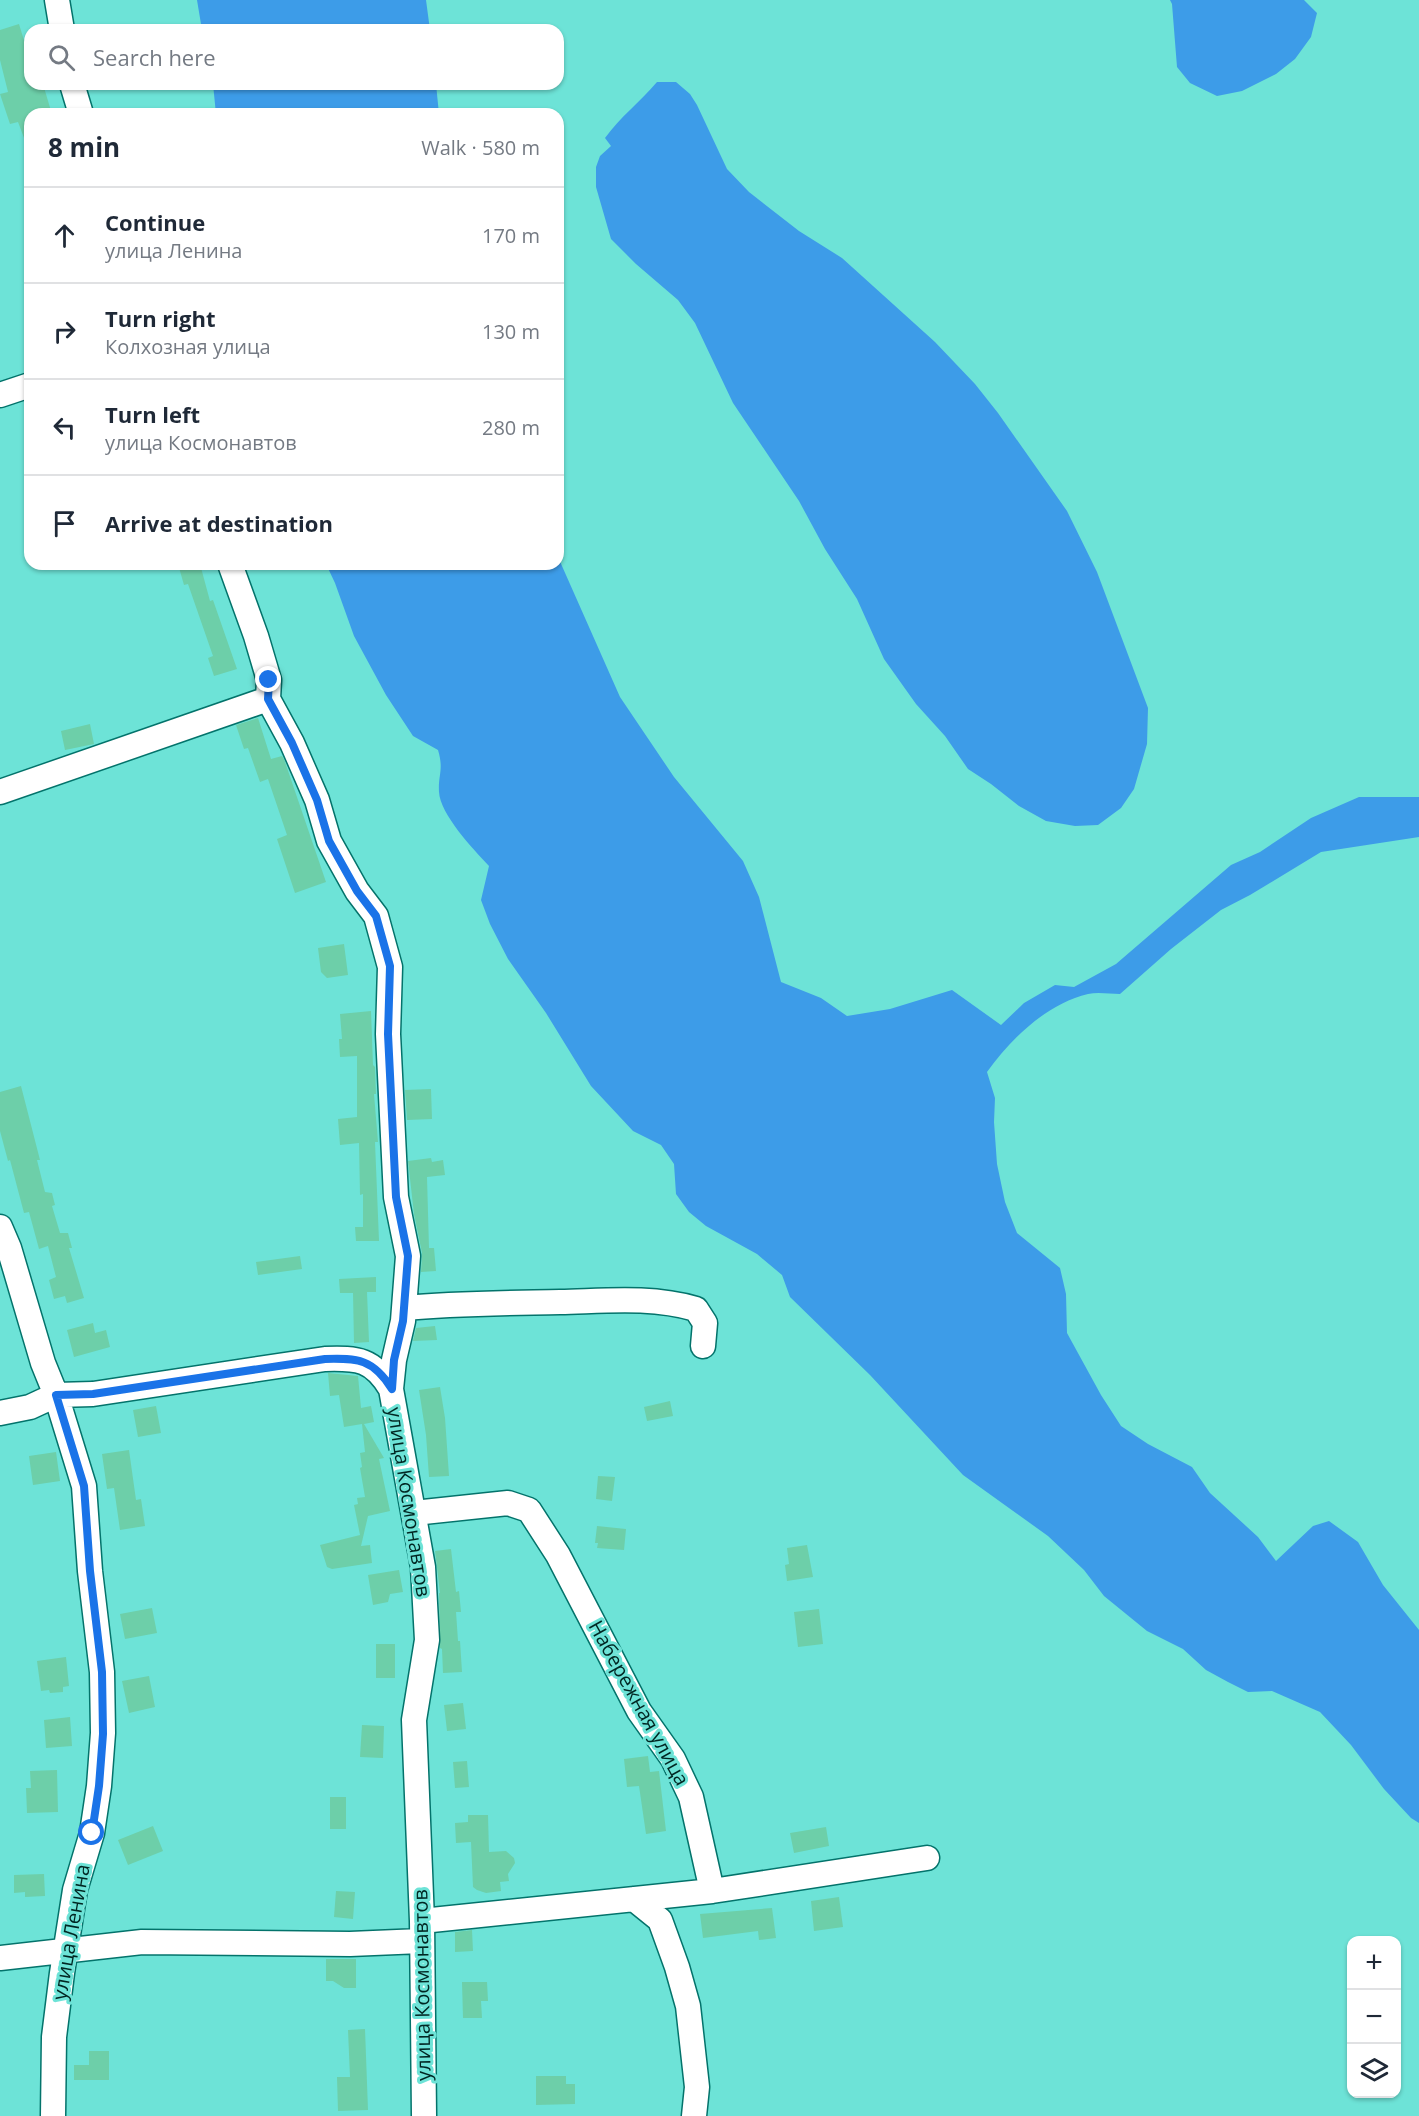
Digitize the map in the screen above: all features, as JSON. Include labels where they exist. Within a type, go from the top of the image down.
[{"type":"street","points":[[57,0],[61,24]]},
{"type":"street","points":[[74,90],[79,108]]},
{"type":"street","points":[[0,394],[24,387]]},
{"type":"street","name":"улица Космонавтов","points":[[232,570],[269,680],[268,699],[292,743],[317,800],[329,841],[357,891],[376,916],[390,966],[388,1034],[396,1197],[408,1256],[404,1308],[394,1360],[392,1389],[423,1567],[427,1640],[414,1720],[424,2116]]},
{"type":"street","points":[[0,792],[268,699]]},
{"type":"street","name":"улица Ленина","points":[[0,1227],[9,1248],[43,1363],[56,1395],[84,1486],[90,1571],[102,1672],[103,1734],[99,1786],[92,1833],[75,1890],[66,1949],[54,2037],[52,2116]]},
{"type":"street","points":[[404,1308],[453,1303],[639,1300],[674,1302],[696,1308],[705,1323],[703,1347]]},
{"type":"street","points":[[0,1413],[30,1407],[56,1395],[93,1394],[325,1359],[350,1358],[366,1362],[382,1374],[392,1389]]},
{"type":"street","name":"Набережная улица","points":[[414,1513],[508,1503],[529,1510],[558,1555],[639,1711],[673,1759],[691,1797],[712,1891]]},
{"type":"street","points":[[0,1958],[142,1941],[350,1944],[634,1899],[712,1891],[927,1858]]},
{"type":"street","points":[[634,1899],[660,1920],[688,2006],[697,2087],[694,2116]]},
{"type":"water","points":[[197,0],[426,0],[429,24],[201,24]]},
{"type":"water","points":[[1170,0],[1304,0],[1317,13],[1311,37],[1295,59],[1276,74],[1242,91],[1217,96],[1190,83],[1177,67]]},
{"type":"water","points":[[657,82],[676,82],[690,94],[727,169],[749,192],[799,231],[842,258],[935,342],[975,384],[998,413],[1067,511],[1097,572],[1148,708],[1147,744],[1134,789],[1121,808],[1098,825],[1075,826],[1046,821],[1019,806],[968,769],[945,736],[916,704],[884,659],[857,599],[825,549],[799,501],[733,403],[695,323],[678,300],[611,239],[596,187],[596,167],[600,156],[611,146],[605,138]]},
{"type":"water","points":[[214,90],[437,90],[438,108],[215,108]]},
{"type":"water","points":[[329,570],[564,570],[620,697],[674,777],[743,861],[759,897],[781,982],[821,998],[847,1016],[890,1009],[952,990],[1001,1025],[1024,1003],[1055,985],[1074,987],[1116,964],[1231,865],[1260,852],[1311,818],[1359,797],[1419,797],[1419,837],[1321,852],[1221,910],[1171,949],[1120,994],[1088,994],[1044,1014],[1018,1035],[987,1072],[995,1098],[997,1164],[1005,1202],[1017,1233],[1060,1268],[1066,1294],[1067,1333],[1121,1426],[1148,1444],[1192,1467],[1210,1493],[1258,1537],[1276,1561],[1313,1526],[1329,1521],[1358,1542],[1383,1585],[1419,1630],[1419,1823],[1411,1818],[1384,1789],[1351,1745],[1320,1712],[1272,1691],[1248,1692],[1206,1670],[1183,1649],[1147,1631],[1104,1596],[1084,1570],[1048,1536],[963,1475],[870,1375],[790,1297],[782,1275],[757,1254],[706,1226],[689,1212],[676,1194],[674,1164],[661,1145],[633,1131],[591,1086],[546,1013],[508,959],[490,924],[481,900],[489,866],[458,831],[441,801],[439,781],[441,767],[438,750],[413,736],[386,695],[354,636]]},
{"type":"building","points":[[19,24],[24,40],[24,90],[45,90],[50,108],[24,108],[24,138],[18,122],[10,124],[0,94],[8,92],[0,60],[0,30]]},
{"type":"building","points":[[180,570],[202,570],[210,601],[213,600],[237,669],[214,676],[208,658],[213,656],[188,584],[184,585]]},
{"type":"building","points":[[258,718],[271,759],[282,756],[284,759],[326,882],[295,893],[277,839],[287,835],[268,779],[260,782],[248,748],[244,749],[236,725]]},
{"type":"building","points":[[90,724],[94,744],[65,750],[61,731]]},
{"type":"building","points":[[344,944],[348,975],[327,978],[321,972],[318,948]]},
{"type":"building","points":[[371,1011],[378,1142],[375,1142],[379,1241],[356,1241],[355,1227],[363,1227],[359,1143],[340,1145],[338,1119],[357,1117],[357,1056],[340,1057],[339,1039],[342,1039],[340,1014]]},
{"type":"building","points":[[21,1086],[40,1160],[37,1160],[45,1192],[52,1193],[55,1205],[52,1206],[60,1233],[68,1233],[72,1248],[69,1248],[84,1298],[67,1303],[65,1296],[54,1299],[49,1280],[56,1277],[48,1246],[39,1249],[29,1212],[24,1213],[0,1131],[0,1092]]},
{"type":"building","points":[[431,1089],[432,1119],[407,1120],[405,1090]]},
{"type":"building","points":[[431,1158],[432,1162],[443,1160],[445,1175],[427,1177],[429,1248],[434,1248],[436,1271],[421,1272],[422,1253],[414,1214],[408,1161]]},
{"type":"building","points":[[300,1256],[302,1269],[258,1275],[256,1262]]},
{"type":"building","points":[[376,1277],[376,1292],[367,1292],[369,1342],[354,1343],[353,1293],[340,1293],[339,1279]]},
{"type":"building","points":[[93,1323],[95,1333],[106,1330],[110,1347],[74,1357],[67,1330]]},
{"type":"building","points":[[435,1326],[437,1340],[413,1341],[416,1328]]},
{"type":"building","points":[[328,1373],[358,1376],[361,1408],[371,1406],[374,1422],[364,1424],[384,1458],[379,1459],[390,1511],[368,1516],[361,1546],[370,1545],[372,1563],[332,1569],[327,1567],[320,1545],[360,1535],[354,1505],[358,1504],[357,1498],[365,1497],[360,1453],[365,1452],[362,1424],[344,1427],[339,1395],[330,1396]]},
{"type":"building","points":[[440,1387],[445,1418],[449,1476],[429,1477],[426,1435],[419,1390]]},
{"type":"building","points":[[670,1401],[673,1416],[647,1421],[644,1407]]},
{"type":"building","points":[[156,1406],[161,1433],[138,1437],[133,1410]]},
{"type":"building","points":[[129,1450],[136,1500],[141,1499],[145,1526],[120,1530],[114,1488],[107,1489],[102,1454]]},
{"type":"building","points":[[56,1452],[60,1481],[33,1485],[29,1456]]},
{"type":"building","points":[[598,1476],[615,1477],[612,1501],[596,1499]]},
{"type":"building","points":[[597,1526],[626,1529],[624,1550],[597,1548],[598,1543],[595,1543]]},
{"type":"building","points":[[807,1545],[813,1577],[787,1581],[785,1565],[789,1564],[787,1548]]},
{"type":"building","points":[[451,1549],[456,1592],[459,1591],[461,1612],[456,1612],[462,1672],[443,1673],[442,1649],[440,1648],[440,1593],[435,1551]]},
{"type":"building","points":[[399,1570],[403,1592],[390,1594],[388,1602],[373,1605],[368,1575]]},
{"type":"building","points":[[152,1608],[157,1633],[125,1639],[120,1614]]},
{"type":"building","points":[[819,1609],[823,1644],[798,1647],[794,1612]]},
{"type":"building","points":[[376,1644],[395,1644],[395,1678],[376,1678]]},
{"type":"building","points":[[66,1657],[69,1686],[63,1687],[63,1692],[41,1691],[37,1661]]},
{"type":"building","points":[[149,1676],[155,1707],[129,1713],[122,1681]]},
{"type":"building","points":[[463,1703],[466,1729],[447,1731],[444,1705]]},
{"type":"building","points":[[70,1717],[72,1746],[46,1748],[44,1720]]},
{"type":"building","points":[[362,1725],[384,1726],[383,1758],[360,1757]]},
{"type":"building","points":[[648,1756],[650,1772],[659,1771],[666,1831],[646,1834],[639,1786],[627,1787],[624,1759]]},
{"type":"building","points":[[467,1761],[469,1787],[455,1788],[453,1762]]},
{"type":"building","points":[[57,1770],[58,1812],[27,1813],[26,1788],[31,1788],[30,1771]]},
{"type":"building","points":[[330,1797],[346,1797],[346,1829],[330,1829]]},
{"type":"building","points":[[468,1815],[488,1815],[489,1852],[506,1851],[514,1858],[515,1863],[508,1874],[509,1881],[500,1882],[501,1891],[486,1893],[473,1887],[471,1842],[456,1843],[455,1823],[468,1822]]},
{"type":"building","points":[[153,1826],[163,1851],[128,1865],[118,1840]]},
{"type":"building","points":[[826,1827],[829,1846],[794,1853],[790,1833]]},
{"type":"building","points":[[44,1874],[45,1896],[25,1897],[25,1892],[14,1893],[14,1875]]},
{"type":"building","points":[[336,1891],[355,1892],[353,1919],[334,1917]]},
{"type":"building","points":[[839,1897],[843,1927],[814,1931],[811,1901]]},
{"type":"building","points":[[772,1908],[776,1938],[759,1940],[758,1931],[703,1938],[700,1914]]},
{"type":"building","points":[[472,1930],[473,1951],[455,1952],[455,1932]]},
{"type":"building","points":[[326,1959],[356,1959],[356,1988],[344,1988],[333,1981],[326,1981]]},
{"type":"building","points":[[462,1982],[487,1982],[488,2001],[481,2001],[482,2018],[463,2018]]},
{"type":"building","points":[[365,2029],[368,2110],[338,2111],[337,2077],[350,2077],[348,2030]]},
{"type":"building","points":[[89,2051],[109,2051],[109,2080],[74,2080],[74,2065],[89,2065]]},
{"type":"building","points":[[536,2076],[566,2076],[566,2084],[575,2084],[575,2104],[536,2105]]},
{"type":"route","points":[[92,1833],[103,1734],[102,1672],[90,1571],[84,1486],[56,1395],[93,1394],[325,1359],[350,1358],[366,1362],[382,1374],[392,1389],[394,1360],[403,1321],[408,1256],[396,1197],[390,1102],[388,1034],[390,966],[376,916],[357,891],[329,841],[317,800],[292,743],[268,699],[269,680]]}]
